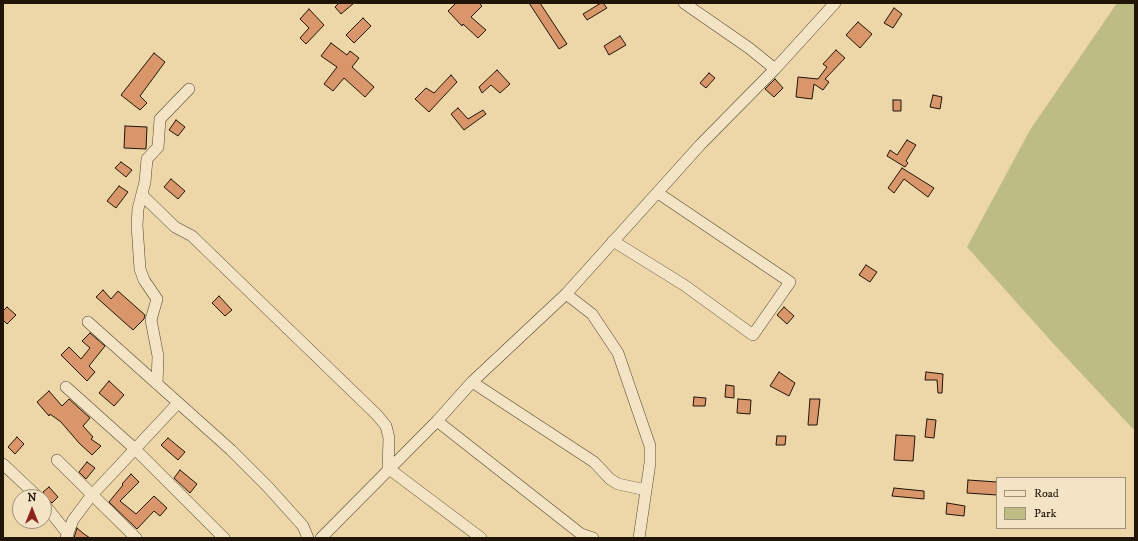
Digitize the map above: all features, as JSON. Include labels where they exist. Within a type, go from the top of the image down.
[{"type":"street","points":[[684,3],[749,48],[775,69]]},
{"type":"street","points":[[321,538],[388,468],[437,421],[472,382],[566,294],[658,193],[700,144],[775,69],[835,3]]},
{"type":"street","points":[[157,384],[158,356],[151,320],[157,299],[142,275],[136,225],[138,209],[146,176],[147,159],[158,147],[160,120],[189,89]]},
{"type":"street","points":[[613,241],[684,285],[753,335],[790,282],[658,193]]},
{"type":"street","points":[[142,195],[175,227],[192,236],[377,415],[386,426],[389,438],[388,468]]},
{"type":"street","points":[[566,294],[592,314],[618,353],[650,446],[640,538]]},
{"type":"street","points":[[88,322],[231,450],[268,487],[303,526],[308,538]]},
{"type":"street","points":[[472,382],[594,462],[610,479],[618,484],[646,490]]},
{"type":"street","points":[[66,388],[134,448],[224,538]]},
{"type":"street","points":[[68,536],[73,520],[91,496],[178,402]]},
{"type":"street","points":[[437,421],[581,534],[593,538]]},
{"type":"street","points":[[57,460],[91,496],[136,538]]},
{"type":"street","points":[[3,464],[30,489]]},
{"type":"street","points":[[388,468],[481,538]]},
{"type":"street","points":[[52,515],[68,536]]},
{"type":"green space","points":[[1117,3],[1135,3],[1135,431],[1051,341],[967,247],[1030,130]]},
{"type":"building","points":[[339,3],[354,3],[341,14],[335,7]]},
{"type":"building","points":[[456,3],[479,3],[482,6],[471,17],[486,30],[478,38],[463,24],[462,26],[448,11]]},
{"type":"building","points":[[529,3],[540,3],[567,44],[559,49]]},
{"type":"building","points":[[603,3],[607,8],[587,20],[583,14]]},
{"type":"building","points":[[894,8],[902,14],[893,28],[884,23]]},
{"type":"building","points":[[309,9],[324,25],[306,44],[300,38],[309,28],[300,19]]},
{"type":"building","points":[[363,18],[371,26],[354,43],[346,35]]},
{"type":"building","points":[[858,22],[872,34],[860,48],[846,35]]},
{"type":"building","points":[[620,36],[626,45],[609,55],[604,46]]},
{"type":"building","points":[[331,43],[347,55],[350,51],[359,58],[352,67],[374,87],[365,97],[344,78],[333,91],[324,84],[337,67],[321,56]]},
{"type":"building","points":[[836,50],[845,58],[825,79],[829,82],[823,90],[814,84],[812,99],[796,97],[798,77],[818,79],[827,67],[823,64]]},
{"type":"building","points":[[154,53],[165,62],[140,96],[147,103],[140,110],[121,95]]},
{"type":"building","points":[[497,70],[510,84],[500,93],[491,85],[482,93],[479,87]]},
{"type":"building","points":[[709,73],[715,78],[706,88],[700,83]]},
{"type":"building","points":[[451,75],[457,82],[429,112],[415,99],[426,88],[434,93]]},
{"type":"building","points":[[775,79],[783,88],[774,97],[765,89]]},
{"type":"building","points":[[933,95],[942,97],[940,109],[930,107]]},
{"type":"building","points":[[893,100],[901,100],[901,111],[893,111]]},
{"type":"building","points":[[458,108],[468,119],[483,110],[486,114],[464,130],[451,114]]},
{"type":"building","points":[[176,120],[185,127],[178,136],[169,130]]},
{"type":"building","points":[[125,126],[147,127],[146,149],[124,148]]},
{"type":"building","points":[[907,140],[916,145],[906,161],[908,163],[905,167],[887,156],[890,150],[897,155]]},
{"type":"building","points":[[121,162],[132,170],[126,177],[115,168]]},
{"type":"building","points":[[902,168],[934,188],[928,197],[904,179],[894,193],[888,188]]},
{"type":"building","points":[[171,179],[185,191],[178,199],[164,187]]},
{"type":"building","points":[[119,186],[128,192],[116,208],[107,201]]},
{"type":"building","points":[[866,265],[877,272],[870,282],[859,275]]},
{"type":"building","points":[[103,290],[111,299],[118,291],[145,315],[144,319],[133,330],[96,297]]},
{"type":"building","points":[[219,296],[232,310],[225,316],[212,303]]},
{"type":"building","points":[[7,307],[16,315],[7,324],[3,320],[3,311]]},
{"type":"building","points":[[784,307],[794,316],[787,324],[777,315]]},
{"type":"building","points":[[90,333],[105,346],[89,366],[95,372],[87,381],[61,355],[69,347],[81,359],[90,348],[82,341]]},
{"type":"building","points":[[779,372],[795,383],[789,396],[770,386]]},
{"type":"building","points":[[926,372],[943,374],[942,393],[938,393],[937,380],[925,380]]},
{"type":"building","points":[[109,381],[124,395],[114,406],[99,393]]},
{"type":"building","points":[[726,385],[734,386],[734,398],[725,397]]},
{"type":"building","points":[[49,391],[62,406],[69,399],[90,418],[83,426],[93,437],[91,439],[101,446],[92,455],[79,443],[61,422],[50,414],[49,416],[37,402]]},
{"type":"building","points":[[694,397],[706,398],[705,406],[693,406]]},
{"type":"building","points":[[738,399],[751,400],[750,414],[737,413]]},
{"type":"building","points":[[810,399],[820,399],[817,425],[808,425]]},
{"type":"building","points":[[927,419],[936,420],[934,438],[925,437]]},
{"type":"building","points":[[896,435],[915,436],[913,461],[894,460]]},
{"type":"building","points":[[777,436],[786,436],[785,445],[776,445]]},
{"type":"building","points":[[17,437],[24,444],[15,454],[8,447]]},
{"type":"building","points":[[168,438],[185,452],[178,460],[161,445]]},
{"type":"building","points":[[87,462],[95,468],[86,479],[79,472]]},
{"type":"building","points":[[180,470],[197,484],[190,493],[174,478]]},
{"type":"building","points":[[131,474],[139,482],[120,501],[136,514],[154,496],[167,508],[160,516],[154,511],[137,529],[109,502]]},
{"type":"building","points":[[968,480],[996,482],[996,495],[967,493]]},
{"type":"building","points":[[894,488],[924,491],[924,499],[892,496]]},
{"type":"building","points":[[52,490],[58,497],[52,503]]},
{"type":"building","points":[[947,503],[965,506],[964,516],[946,514]]},
{"type":"building","points":[[77,528],[84,534],[90,538],[74,538]]}]
